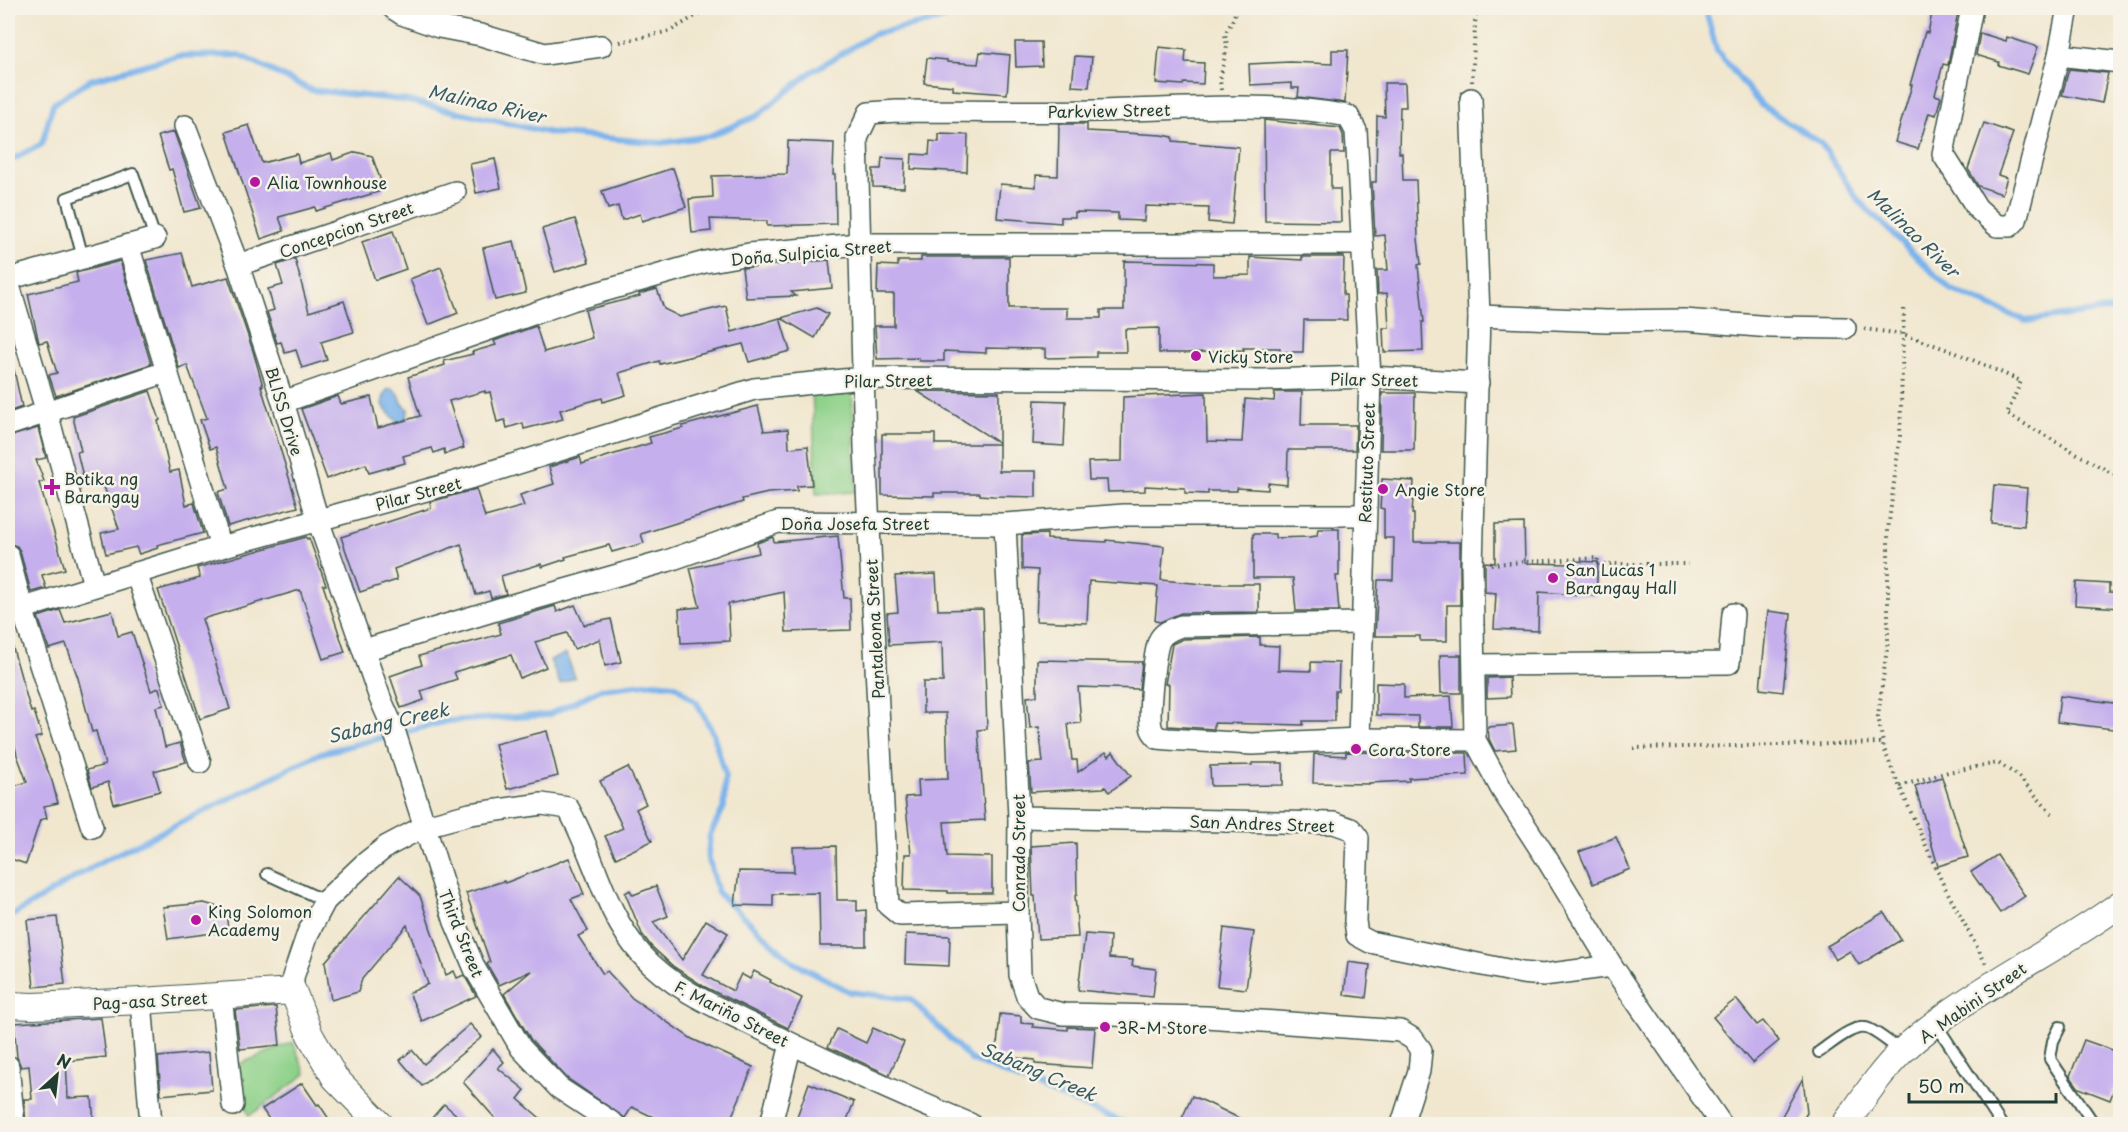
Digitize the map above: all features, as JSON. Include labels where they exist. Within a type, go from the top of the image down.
[{"type":"street","points":[[393,8],[402,14],[440,27],[481,35],[545,54],[601,46]]},
{"type":"street","points":[[1972,8],[1943,154],[1977,208],[1997,226],[2010,226],[2016,220],[2060,55],[2068,8]]},
{"type":"street","points":[[2060,55],[2121,62]]},
{"type":"street","points":[[1472,99],[1479,316],[1472,566],[1475,740],[1502,790],[1612,966],[1721,1125]]},
{"type":"street","name":"Parkview Street","points":[[869,113],[1127,111],[1224,107],[1278,108],[1348,117]]},
{"type":"street","name":"Pantaleona Street","points":[[869,113],[857,138],[863,378],[888,905],[900,915],[1018,912]]},
{"type":"street","name":"Restituto Street","points":[[1348,117],[1356,131],[1370,377],[1364,515],[1359,739]]},
{"type":"street","name":"BLISS Drive","points":[[185,126],[238,266],[283,402],[318,520],[394,730]]},
{"type":"street","name":"Concepcion Street","points":[[238,266],[455,192]]},
{"type":"street","points":[[94,585],[8,280],[155,238]]},
{"type":"street","name":"Doña Sulpicia Street","points":[[283,402],[572,300],[705,262],[749,254],[860,244],[1361,244]]},
{"type":"street","points":[[128,246],[221,547]]},
{"type":"street","points":[[1479,316],[1606,321],[1684,320],[1771,327],[1845,328]]},
{"type":"street","points":[[8,425],[166,372]]},
{"type":"street","name":"Pilar Street","points":[[15,610],[221,547],[477,476],[754,389],[863,378],[1229,380],[1370,377],[1478,383]]},
{"type":"street","name":"Doña Josefa Street","points":[[364,650],[667,561],[778,522],[1005,524],[1124,515],[1364,515]]},
{"type":"street","name":"Conrado Street","points":[[1005,524],[1019,817],[1020,975],[1027,996],[1038,1008],[1063,1014],[1206,1017],[1400,1031],[1413,1039],[1421,1050],[1419,1071],[1402,1125]]},
{"type":"street","points":[[8,555],[15,610],[92,827]]},
{"type":"street","points":[[136,573],[200,762]]},
{"type":"street","points":[[1475,665],[1728,663],[1732,614]]},
{"type":"street","points":[[1361,623],[1181,626],[1168,631],[1159,640],[1151,696],[1152,730],[1158,738],[1252,744],[1359,739],[1475,740]]},
{"type":"street","name":"Third Street","points":[[394,730],[451,912],[475,969],[521,1048],[559,1088],[614,1125]]},
{"type":"street","name":"F. Mariño Street","points":[[293,991],[293,977],[308,933],[325,901],[387,846],[425,826],[470,814],[542,804],[568,808],[581,831],[597,878],[614,913],[640,953],[665,978],[704,1001],[927,1116],[970,1125]]},
{"type":"street","name":"San Andres Street","points":[[1019,817],[1334,823],[1351,828],[1358,838],[1355,921],[1357,935],[1370,942],[1522,973],[1543,975],[1612,966]]},
{"type":"street","name":"A. Mabini Street","points":[[1845,1125],[1878,1078],[1902,1052],[1936,1024],[1996,982],[2121,904]]},
{"type":"street","points":[[293,991],[310,1035],[335,1078],[380,1125]]},
{"type":"street","name":"Pag-asa Street","points":[[8,1005],[141,1001],[293,991]]},
{"type":"street","points":[[221,996],[233,1105]]},
{"type":"street","points":[[141,1001],[151,1125]]},
{"type":"street","points":[[771,1125],[791,1044]]},
{"type":"street","points":[[8,1066],[15,1125]]},
{"type":"lane","points":[[84,258],[67,198],[133,174],[155,238]]},
{"type":"lane","points":[[267,874],[325,901]]},
{"type":"lane","points":[[1936,1024],[2001,1125]]},
{"type":"lane","points":[[1819,1052],[1846,1034],[1862,1027],[1869,1029],[1902,1052]]},
{"type":"lane","points":[[2060,1027],[2053,1041],[2050,1059],[2094,1125]]},
{"type":"path","points":[[601,46],[670,31],[702,12],[704,8]]},
{"type":"path","points":[[1224,107],[1220,80],[1227,46],[1225,34],[1234,18],[1236,8]]},
{"type":"path","points":[[1472,99],[1476,8]]},
{"type":"path","points":[[1904,309],[1900,435],[1888,530],[1888,640],[1878,716],[1883,744],[1894,774],[1942,882],[1996,982]]},
{"type":"path","points":[[1845,328],[1904,334],[1954,352],[2021,381],[2007,414],[2121,478]]},
{"type":"path","points":[[1472,566],[1598,558],[1597,564],[1688,564]]},
{"type":"path","points":[[1633,747],[1883,744]]},
{"type":"path","points":[[1900,786],[1947,772],[1998,763],[2017,775],[2054,816]]},
{"type":"green space","points":[[852,386],[856,492],[816,494],[812,387]]},
{"type":"green space","points":[[293,1042],[306,1074],[249,1116],[230,1068]]},
{"type":"water","points":[[392,389],[399,394],[402,403],[408,409],[407,418],[404,421],[398,422],[383,404],[387,390]]},
{"type":"water","points":[[566,654],[575,677],[560,684],[550,660]]},
{"type":"building","points":[[1933,8],[1958,11],[1948,65],[1943,64],[1935,95],[1941,97],[1936,115],[1929,113],[1918,149],[1895,142],[1925,32],[1928,33]]},
{"type":"building","points":[[1980,33],[2006,41],[2007,37],[2038,47],[2028,74],[1998,65],[1999,62],[1976,55]]},
{"type":"building","points":[[1015,42],[1041,42],[1042,66],[1016,67]]},
{"type":"building","points":[[1159,47],[1186,50],[1185,62],[1204,63],[1203,84],[1156,83]]},
{"type":"building","points":[[1332,50],[1348,50],[1345,103],[1298,97],[1299,88],[1292,88],[1292,83],[1250,85],[1249,64],[1290,62],[1332,64]]},
{"type":"building","points":[[980,52],[1010,55],[1007,94],[953,90],[953,86],[924,83],[927,58],[978,64]]},
{"type":"building","points":[[1075,56],[1092,57],[1089,87],[1072,86]]},
{"type":"building","points":[[2069,69],[2108,73],[2102,103],[2062,95]]},
{"type":"building","points":[[1384,83],[1405,83],[1406,107],[1400,107],[1399,153],[1402,153],[1403,180],[1416,180],[1421,264],[1418,265],[1424,322],[1422,322],[1423,351],[1384,352],[1383,328],[1389,328],[1387,293],[1378,294],[1377,270],[1388,270],[1385,235],[1375,236],[1372,182],[1376,182],[1377,116],[1385,117]]},
{"type":"building","points":[[1264,120],[1340,128],[1343,135],[1344,153],[1331,153],[1331,189],[1340,189],[1341,222],[1265,221]]},
{"type":"building","points":[[1984,123],[2013,133],[1998,175],[2007,178],[2002,194],[1978,186],[1968,169]]},
{"type":"building","points":[[1059,124],[1087,124],[1087,131],[1162,135],[1173,137],[1173,141],[1239,147],[1232,224],[1208,222],[1209,208],[1145,206],[1144,221],[1118,220],[1118,213],[1075,212],[1075,217],[1061,217],[1061,223],[997,218],[1000,184],[1036,187],[1036,175],[1058,176]]},
{"type":"building","points":[[249,125],[262,163],[297,154],[299,163],[331,153],[333,160],[356,152],[372,156],[384,190],[316,211],[315,207],[279,217],[284,231],[261,239],[226,132]]},
{"type":"building","points":[[174,132],[201,208],[184,212],[172,169],[169,170],[158,136]]},
{"type":"building","points":[[939,134],[968,135],[967,172],[911,169],[912,154],[929,155],[930,141],[939,142]]},
{"type":"building","points":[[788,141],[834,143],[836,224],[767,226],[767,221],[710,219],[711,231],[692,233],[689,199],[713,197],[712,176],[787,174]]},
{"type":"building","points":[[882,158],[905,159],[904,188],[873,187],[873,169],[881,169]]},
{"type":"building","points":[[495,159],[501,188],[476,193],[470,164]]},
{"type":"building","points":[[673,168],[686,207],[642,221],[640,214],[622,220],[618,206],[608,209],[602,191]]},
{"type":"building","points":[[575,219],[589,262],[555,272],[542,229]]},
{"type":"building","points":[[393,231],[406,269],[375,280],[362,242]]},
{"type":"building","points":[[514,241],[526,293],[495,300],[483,248]]},
{"type":"building","points":[[182,253],[192,287],[228,277],[253,351],[263,386],[261,386],[298,507],[228,526],[218,492],[228,489],[216,447],[210,449],[200,420],[207,418],[187,365],[179,368],[146,260]]},
{"type":"building","points":[[921,257],[1009,257],[1009,308],[1067,308],[1067,318],[1101,318],[1101,310],[1124,310],[1124,261],[1213,263],[1213,276],[1250,275],[1250,257],[1302,260],[1302,257],[1344,257],[1343,295],[1346,295],[1347,320],[1304,320],[1303,352],[1280,352],[1280,348],[1243,348],[1244,350],[1159,353],[1159,328],[1125,329],[1126,352],[1096,352],[1096,357],[1045,358],[1045,349],[986,348],[986,353],[944,351],[944,361],[919,361],[919,358],[877,359],[875,326],[894,326],[894,294],[877,294],[878,265],[898,266],[898,261],[921,261]]},
{"type":"building","points":[[295,259],[309,312],[344,301],[354,332],[321,342],[327,360],[302,368],[296,350],[285,353],[281,342],[277,343],[267,312],[274,310],[268,289],[283,285],[277,265]]},
{"type":"building","points":[[829,260],[832,288],[791,292],[796,296],[746,298],[742,268]]},
{"type":"building","points":[[120,261],[151,364],[56,396],[49,375],[57,373],[47,341],[39,343],[28,294],[78,282],[76,273]]},
{"type":"building","points":[[441,267],[458,313],[428,325],[410,279]]},
{"type":"building","points":[[657,289],[664,309],[680,317],[726,306],[732,332],[780,318],[790,351],[749,362],[743,344],[660,364],[659,361],[619,373],[626,395],[603,402],[602,398],[560,410],[563,419],[524,429],[523,423],[507,428],[505,420],[497,422],[490,392],[485,393],[485,391],[449,401],[464,448],[445,454],[444,449],[434,453],[432,448],[403,456],[405,463],[369,473],[366,464],[327,479],[301,409],[338,396],[341,404],[371,397],[378,428],[420,416],[408,377],[445,365],[444,361],[473,354],[472,352],[496,345],[494,341],[536,326],[544,352],[592,338],[585,310],[640,296],[639,294]]},
{"type":"building","points":[[817,308],[828,314],[815,338],[781,318]]},
{"type":"building","points":[[8,370],[14,370],[22,407],[8,412]]},
{"type":"building","points":[[150,391],[160,420],[158,421],[170,472],[179,470],[186,505],[194,503],[203,533],[157,545],[158,548],[139,554],[136,547],[106,554],[101,533],[119,529],[102,481],[85,485],[77,452],[81,451],[73,417]]},
{"type":"building","points":[[917,391],[999,392],[999,443]]},
{"type":"building","points":[[1275,392],[1302,392],[1301,425],[1356,425],[1355,450],[1288,450],[1287,485],[1268,483],[1268,490],[1237,488],[1237,491],[1208,491],[1208,494],[1185,493],[1185,488],[1145,486],[1145,491],[1108,492],[1107,480],[1089,480],[1088,462],[1122,461],[1123,397],[1206,393],[1207,441],[1242,442],[1245,399],[1274,401]]},
{"type":"building","points":[[1382,393],[1415,393],[1414,450],[1381,450]]},
{"type":"building","points":[[1035,400],[1066,401],[1064,446],[1033,444]]},
{"type":"building","points":[[758,406],[764,431],[788,429],[789,448],[808,446],[812,485],[797,486],[797,491],[768,493],[742,499],[743,502],[641,534],[644,543],[612,552],[609,545],[565,557],[566,559],[542,567],[541,564],[501,576],[506,594],[491,598],[489,591],[476,595],[461,544],[394,569],[397,580],[360,592],[341,537],[431,508],[430,502],[476,489],[485,517],[524,506],[520,495],[554,484],[549,467],[580,457],[582,464],[651,443],[649,437],[683,428],[682,426]]},
{"type":"building","points":[[38,428],[46,458],[36,460],[44,481],[39,483],[65,569],[42,575],[46,588],[31,592],[20,551],[17,546],[8,543],[8,437]]},
{"type":"building","points":[[882,434],[935,434],[935,444],[999,444],[999,471],[1036,471],[1036,497],[993,496],[980,495],[980,493],[934,493],[934,496],[882,495]]},
{"type":"building","points":[[1382,479],[1414,481],[1412,514],[1414,514],[1414,542],[1460,542],[1460,605],[1447,605],[1447,641],[1420,641],[1420,636],[1375,636],[1378,580],[1393,580],[1394,538],[1384,538],[1384,509],[1380,508]]},
{"type":"building","points":[[1994,485],[2027,488],[2024,526],[1991,523]]},
{"type":"building","points":[[1524,523],[1525,563],[1598,562],[1596,596],[1539,592],[1538,631],[1494,629],[1496,593],[1485,592],[1485,562],[1495,563],[1495,524]]},
{"type":"building","points":[[1318,529],[1339,529],[1339,576],[1336,576],[1339,611],[1296,611],[1293,578],[1253,578],[1253,534],[1275,534],[1275,538],[1309,537],[1317,536]]},
{"type":"building","points":[[1047,534],[1047,539],[1106,542],[1106,540],[1164,546],[1161,580],[1203,584],[1259,584],[1259,612],[1181,613],[1160,622],[1155,621],[1158,586],[1089,581],[1087,623],[1036,621],[1038,570],[1022,569],[1022,535]]},
{"type":"building","points":[[838,536],[844,598],[850,598],[851,630],[786,632],[784,592],[728,604],[730,641],[681,643],[679,609],[700,607],[690,568],[759,553],[757,543],[773,537],[774,542]]},
{"type":"building","points":[[309,538],[326,585],[323,585],[345,652],[323,659],[300,590],[202,619],[230,709],[200,719],[158,590],[200,578],[197,568]]},
{"type":"building","points":[[936,574],[938,610],[983,609],[987,729],[978,730],[985,820],[944,822],[947,856],[992,857],[992,893],[904,890],[905,854],[911,854],[905,797],[919,796],[918,780],[948,779],[946,713],[923,713],[923,682],[943,682],[942,642],[889,645],[887,613],[898,612],[895,576]]},
{"type":"building","points":[[2076,582],[2109,584],[2109,592],[2121,593],[2121,608],[2075,605]]},
{"type":"building","points":[[575,605],[584,625],[611,619],[621,662],[605,666],[600,639],[574,649],[567,633],[535,642],[546,667],[520,678],[511,655],[454,672],[457,679],[421,691],[424,700],[401,708],[390,676],[422,665],[419,656],[501,634],[498,623],[555,606],[557,612]]},
{"type":"building","points":[[60,610],[65,623],[112,611],[118,636],[132,632],[151,691],[159,688],[164,705],[156,707],[165,747],[180,743],[186,762],[154,771],[160,791],[114,804],[108,782],[92,787],[87,770],[105,765],[96,731],[92,732],[78,678],[66,644],[49,649],[38,617]]},
{"type":"building","points":[[1768,611],[1791,614],[1783,692],[1760,689]]},
{"type":"building","points":[[1260,637],[1260,645],[1279,646],[1278,670],[1311,671],[1311,662],[1339,663],[1338,691],[1335,691],[1335,721],[1303,721],[1303,725],[1214,723],[1214,729],[1168,726],[1169,684],[1165,684],[1172,644],[1183,639]]},
{"type":"building","points":[[12,645],[31,712],[34,711],[42,736],[35,738],[58,803],[44,806],[47,818],[40,820],[26,864],[8,858],[8,788],[27,782],[17,755],[8,718],[8,646]]},
{"type":"building","points":[[1440,655],[1461,655],[1461,693],[1441,693]]},
{"type":"building","points":[[1037,660],[1142,662],[1139,689],[1078,687],[1081,723],[1068,724],[1072,760],[1077,760],[1078,772],[1106,752],[1109,756],[1113,752],[1131,776],[1109,792],[1105,787],[1031,792],[1029,763],[1043,762],[1039,727],[1030,728],[1027,697],[1037,696]]},
{"type":"building","points":[[1509,677],[1510,697],[1487,698],[1487,678]]},
{"type":"building","points":[[1376,683],[1404,684],[1404,698],[1451,696],[1453,727],[1418,727],[1418,716],[1376,715]]},
{"type":"building","points":[[2060,696],[2121,704],[2121,730],[2057,722]]},
{"type":"building","points":[[1513,725],[1516,749],[1495,751],[1489,739],[1488,727]]},
{"type":"building","points":[[547,731],[558,776],[507,789],[495,744]]},
{"type":"building","points":[[1346,752],[1467,753],[1468,775],[1409,778],[1409,781],[1369,784],[1313,783],[1314,754],[1346,756]]},
{"type":"building","points":[[1252,763],[1283,763],[1283,785],[1211,786],[1210,766],[1252,765]]},
{"type":"building","points":[[628,767],[646,804],[636,809],[652,841],[616,858],[605,836],[623,828],[600,781]]},
{"type":"building","points":[[1942,777],[1968,857],[1938,866],[1915,786]]},
{"type":"building","points":[[1616,837],[1630,869],[1593,884],[1579,852]]},
{"type":"building","points":[[1076,843],[1077,895],[1075,895],[1078,937],[1038,939],[1031,846]]},
{"type":"building","points":[[836,846],[837,900],[857,900],[857,911],[866,910],[866,946],[820,946],[819,893],[773,894],[773,906],[735,905],[739,871],[794,872],[793,847]]},
{"type":"building","points":[[1997,855],[2025,896],[2000,913],[1971,872]]},
{"type":"building","points":[[569,858],[584,894],[571,899],[588,931],[578,936],[603,974],[607,971],[632,998],[692,1039],[753,1067],[728,1125],[670,1125],[632,1107],[625,1118],[567,1078],[531,1040],[504,994],[531,971],[499,985],[487,964],[490,962],[466,893],[504,881],[505,883]]},
{"type":"building","points":[[399,876],[420,896],[446,975],[454,971],[457,978],[464,975],[476,996],[422,1021],[409,993],[428,984],[407,925],[362,979],[358,992],[331,1000],[325,962]]},
{"type":"building","points":[[656,886],[668,916],[653,922],[682,960],[706,920],[728,933],[703,975],[733,991],[741,974],[750,979],[754,971],[802,998],[788,1028],[703,986],[674,967],[651,946],[642,934],[625,893],[630,890],[633,895]]},
{"type":"building","name":"King Solomon Academy","points":[[204,903],[226,909],[228,931],[168,939],[163,907]]},
{"type":"building","points":[[1884,912],[1901,940],[1859,965],[1850,951],[1835,960],[1827,946]]},
{"type":"building","points":[[57,917],[65,984],[34,987],[27,920]]},
{"type":"building","points":[[1224,928],[1254,932],[1246,989],[1217,986]]},
{"type":"building","points":[[906,934],[950,936],[949,966],[905,964]]},
{"type":"building","points":[[1085,934],[1110,936],[1109,958],[1133,960],[1132,966],[1156,969],[1153,997],[1078,990]]},
{"type":"building","points":[[1348,962],[1370,965],[1366,998],[1344,995]]},
{"type":"building","points":[[1736,999],[1757,1025],[1763,1021],[1779,1041],[1752,1063],[1713,1017]]},
{"type":"building","points":[[276,1007],[280,1045],[240,1049],[235,1010]]},
{"type":"building","points":[[1000,1014],[1021,1016],[1021,1023],[1033,1024],[1033,1027],[1068,1030],[1068,1027],[1095,1028],[1092,1068],[1035,1064],[1035,1060],[996,1056]]},
{"type":"building","points":[[101,1018],[106,1057],[66,1061],[68,1098],[92,1097],[94,1125],[26,1125],[24,1099],[32,1099],[29,1066],[21,1067],[17,1057],[14,1023]]},
{"type":"building","points":[[470,1024],[482,1037],[422,1086],[400,1060],[412,1050],[424,1064]]},
{"type":"building","points":[[873,1028],[904,1042],[889,1075],[828,1047],[837,1029],[866,1043]]},
{"type":"building","points":[[2084,1040],[2121,1053],[2121,1071],[2110,1100],[2079,1088],[2070,1076]]},
{"type":"building","points":[[493,1049],[504,1062],[498,1068],[525,1090],[518,1099],[548,1125],[501,1125],[463,1082]]},
{"type":"building","points":[[209,1052],[212,1090],[161,1095],[158,1057]]},
{"type":"building","points":[[1803,1078],[1807,1113],[1800,1124],[1777,1125]]},
{"type":"building","points":[[302,1083],[333,1125],[273,1125],[262,1109]]},
{"type":"building","points":[[809,1083],[854,1102],[845,1125],[794,1125]]},
{"type":"building","points":[[1192,1096],[1206,1102],[1253,1125],[1179,1125]]},
{"type":"building","points":[[444,1104],[468,1125],[426,1125]]},
{"type":"waterway","name":"Malinao River","points":[[8,162],[42,144],[53,104],[90,80],[177,56],[239,55],[311,90],[404,100],[551,133],[661,143],[709,136],[757,116],[811,72],[874,34],[974,12],[979,8]]},
{"type":"waterway","name":"Malinao River","points":[[1705,8],[1717,51],[1761,105],[1821,143],[1858,200],[1950,289],[2026,321],[2120,308]]},
{"type":"waterway","name":"Sabang Creek","points":[[8,918],[99,863],[321,753],[447,721],[548,715],[601,689],[654,683],[675,685],[697,703],[713,733],[725,775],[724,807],[710,835],[708,856],[718,893],[793,962],[850,992],[911,999],[971,1060],[1128,1124]]},
{"type":"place","name":"Alia Townhouse","points":[[255,182]]},
{"type":"place","name":"Vicky Store","points":[[1196,356]]},
{"type":"place","name":"Botika ng Barangay","points":[[52,487]]},
{"type":"place","name":"Angie Store","points":[[1383,489]]},
{"type":"place","name":"San Lucas 1 Barangay Hall","points":[[1553,578]]},
{"type":"place","name":"Cora Store","points":[[1356,749]]},
{"type":"place","name":"King Solomon Academy","points":[[196,920]]},
{"type":"place","name":"3R-M Store","points":[[1105,1027]]}]
